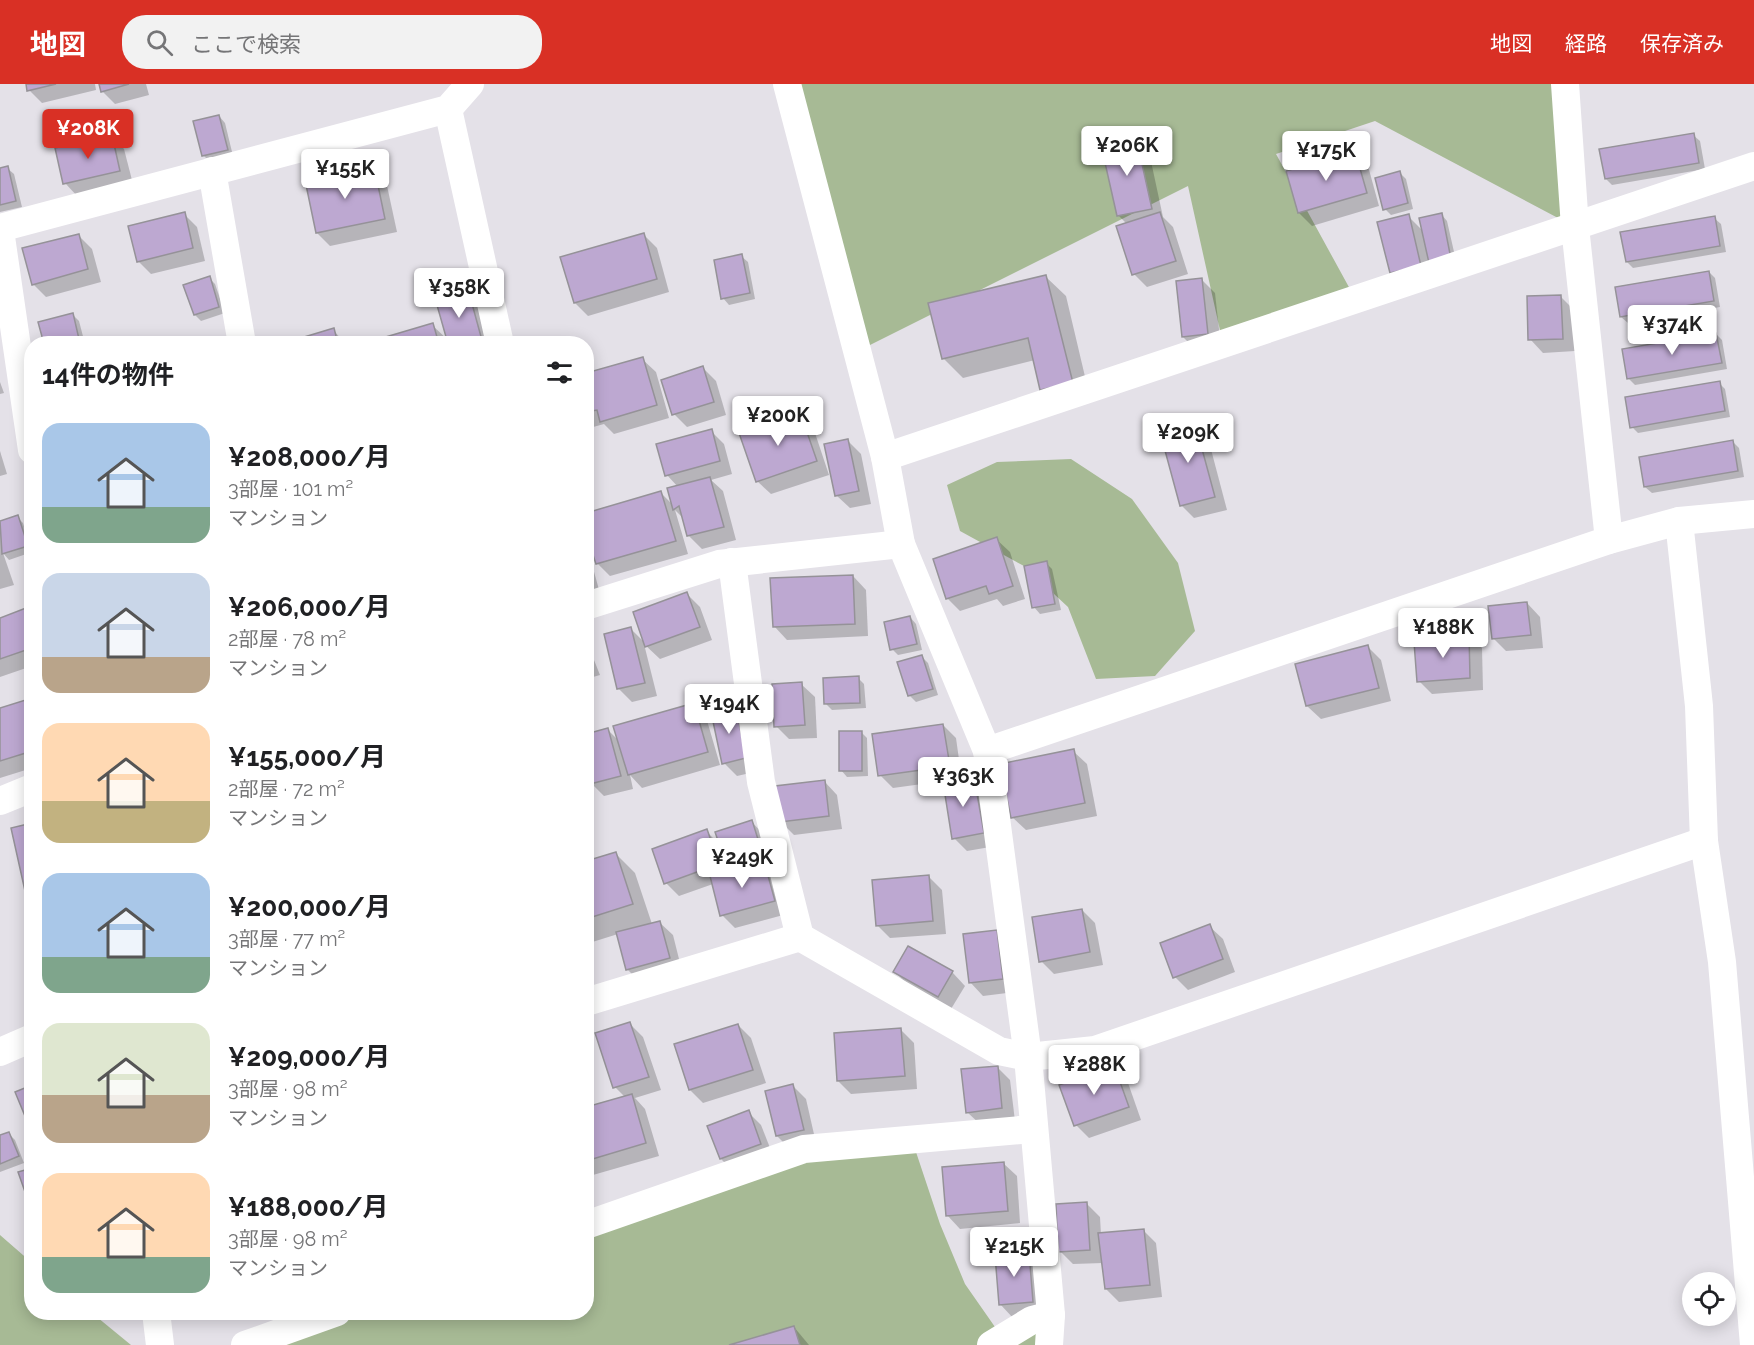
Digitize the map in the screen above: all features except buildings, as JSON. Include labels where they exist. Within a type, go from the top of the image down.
[{"type":"street","points":[[24,432],[12,404],[0,229],[448,109],[470,84]]},
{"type":"street","points":[[787,84],[885,457],[901,544],[987,751],[1028,1057],[1032,1129],[1051,1315],[1049,1345]]},
{"type":"street","points":[[1565,84],[1575,227],[1609,540]]},
{"type":"street","points":[[448,109],[498,336]]},
{"type":"street","points":[[885,457],[1754,166]]},
{"type":"street","points":[[212,171],[241,336]]},
{"type":"street","points":[[987,751],[1609,540],[1679,521],[1754,514]]},
{"type":"street","points":[[1679,521],[1699,706],[1704,841],[1722,962],[1754,1345]]},
{"type":"street","points":[[594,603],[719,564],[901,544]]},
{"type":"street","points":[[732,562],[761,782],[800,937],[999,1051],[1028,1057],[1095,1050],[1704,841]]},
{"type":"street","points":[[0,801],[24,791]]},
{"type":"street","points":[[594,1000],[800,937]]},
{"type":"street","points":[[0,1052],[24,1042]]},
{"type":"street","points":[[594,1222],[804,1149],[1032,1129]]},
{"type":"street","points":[[992,1345],[1032,1320],[1051,1315]]},
{"type":"street","points":[[157,1320],[160,1345]]},
{"type":"street","points":[[245,1345],[315,1320]]},
{"type":"green space","points":[[798,84],[1565,84],[1575,227],[1375,121],[1276,154],[1356,300],[1223,344],[1188,186],[858,351]]},
{"type":"green space","points":[[1071,459],[1132,499],[1178,563],[1195,631],[1155,676],[1096,679],[1068,607],[1024,566],[960,531],[947,485],[997,462]]},
{"type":"green space","points":[[912,1140],[940,1224],[965,1284],[995,1327],[1051,1315],[1049,1345],[245,1345],[317,1320],[594,1320],[594,1223],[740,1171]]},
{"type":"green space","points":[[0,1235],[24,1256],[24,1320],[101,1320],[131,1345],[0,1345]]}]
